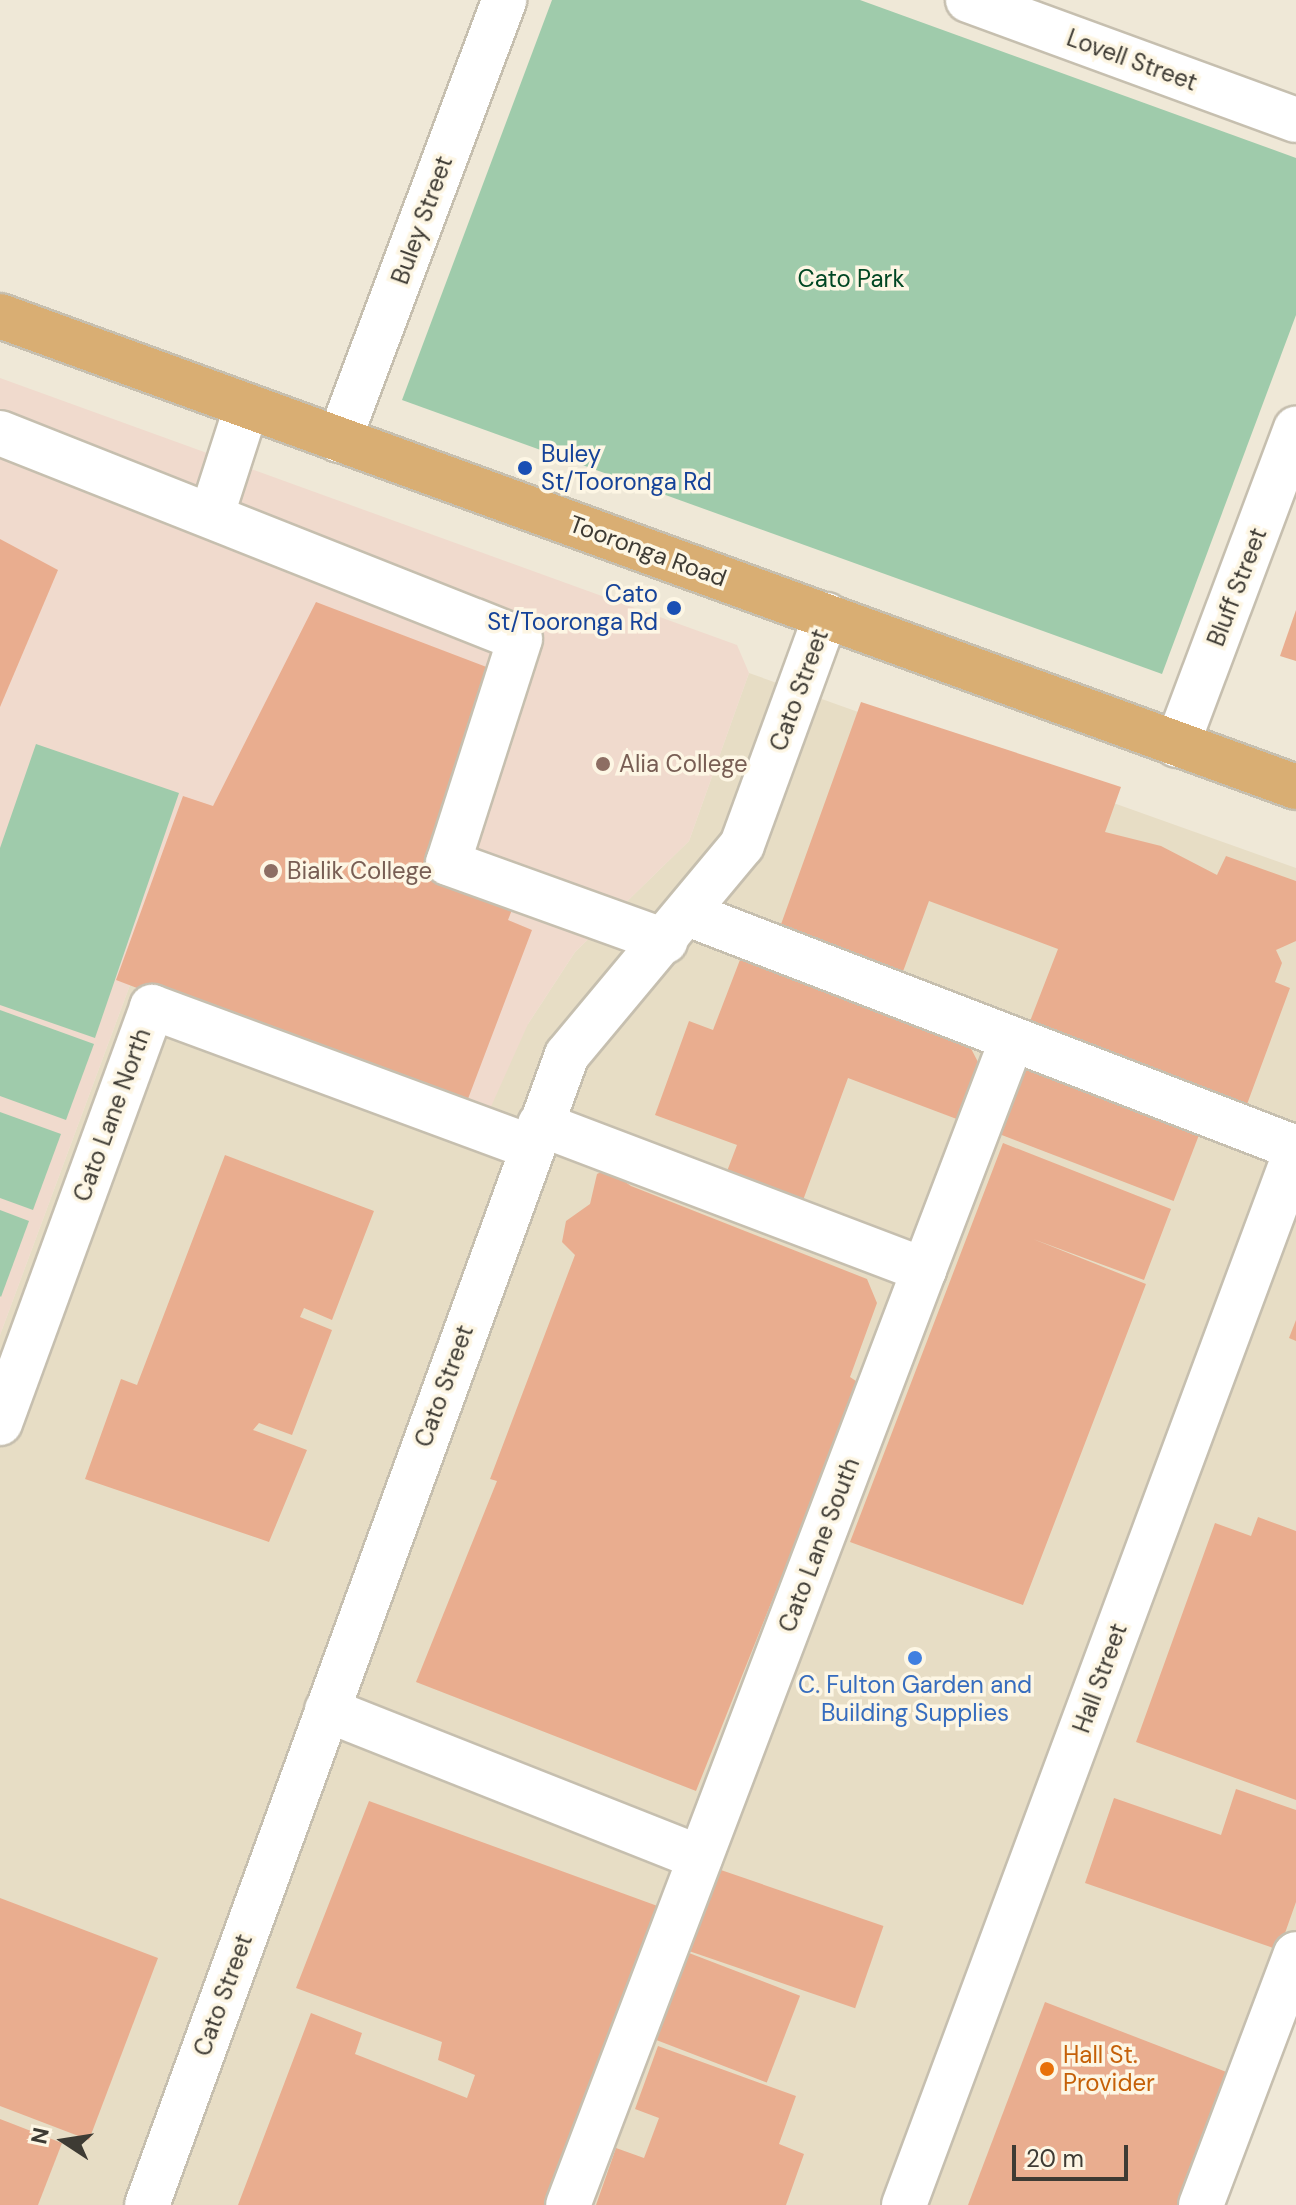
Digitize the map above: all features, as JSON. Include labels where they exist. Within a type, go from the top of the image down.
[{"type":"main road","name":"Tooronga Road","points":[[0,316],[1296,787]]},
{"type":"street","name":"Buley Street","points":[[339,440],[504,0]]},
{"type":"street","name":"Lovell Street","points":[[968,0],[1296,120]]},
{"type":"street","points":[[213,511],[247,406]]},
{"type":"street","name":"Bluff Street","points":[[1177,745],[1295,431]]},
{"type":"street","points":[[0,433],[213,511],[520,639],[448,863],[676,928],[1012,1039],[1296,1149]]},
{"type":"street","name":"Cato Street","points":[[147,2205],[567,1055],[676,928],[742,845],[826,615]]},
{"type":"street","name":"Cato Lane North","points":[[0,1423],[152,1007],[535,1136]]},
{"type":"street","name":"Cato Lane South","points":[[568,2205],[1012,1039]]},
{"type":"street","points":[[535,1136],[924,1270]]},
{"type":"street","name":"Hall Street","points":[[904,2205],[1296,1149]]},
{"type":"street","points":[[327,1710],[700,1858]]},
{"type":"street","points":[[1201,2205],[1296,1954]]},
{"type":"shaded area","name":"Bialik College","points":[[0,378],[737,645],[749,673],[689,841],[575,952],[528,1024],[485,1120],[130,985],[0,1335]]},
{"type":"shaded area","points":[[749,673],[1296,868],[1296,1985],[1213,2205],[0,2205],[0,1335],[130,985],[528,1024],[575,952],[689,841]]},
{"type":"green space","name":"Cato Park","points":[[552,0],[860,0],[1296,158],[1296,315],[1162,674],[402,400]]},
{"type":"green space","points":[[36,744],[179,793],[95,1038],[0,1005],[0,848]]},
{"type":"green space","points":[[0,1010],[94,1044],[66,1120],[0,1096]]},
{"type":"green space","points":[[0,1112],[61,1134],[33,1210],[0,1198]]},
{"type":"green space","points":[[0,1210],[29,1221],[1,1297],[0,1296]]},
{"type":"building","points":[[0,539],[58,570],[0,707]]},
{"type":"building","points":[[316,602],[497,671],[424,866],[515,902],[508,920],[532,930],[463,1112],[116,980],[183,796],[213,806]]},
{"type":"building","points":[[1296,610],[1296,661],[1280,656]]},
{"type":"building","points":[[861,702],[1121,787],[1105,832],[1161,846],[1217,875],[1226,856],[1296,881],[1296,941],[1276,950],[1282,963],[1275,982],[1290,988],[1243,1115],[1027,1029],[1058,949],[929,901],[898,985],[775,941]]},
{"type":"building","points":[[743,952],[962,1031],[980,1066],[962,1121],[848,1078],[802,1203],[726,1174],[737,1145],[655,1115],[689,1021],[713,1030]]},
{"type":"building","points":[[1028,1053],[1204,1121],[1174,1201],[997,1133]]},
{"type":"building","points":[[1003,1143],[1171,1209],[1144,1280],[1033,1239],[1146,1284],[1023,1605],[850,1542]]},
{"type":"building","points":[[225,1155],[374,1211],[332,1320],[304,1308],[300,1317],[332,1330],[292,1435],[259,1423],[253,1430],[307,1450],[269,1542],[85,1479],[121,1379],[137,1385]]},
{"type":"building","points":[[607,1169],[631,1186],[867,1279],[877,1303],[850,1377],[859,1383],[696,1791],[416,1682],[497,1481],[490,1479],[575,1255],[562,1242],[566,1221],[590,1204],[597,1174]]},
{"type":"building","points":[[1296,1320],[1296,1341],[1289,1338]]},
{"type":"building","points":[[1258,1517],[1296,1531],[1296,1800],[1136,1742],[1215,1523],[1251,1536]]},
{"type":"building","points":[[1236,1789],[1296,1810],[1296,1902],[1279,1950],[1085,1883],[1114,1798],[1221,1835]]},
{"type":"building","points":[[369,1801],[663,1908],[552,2205],[238,2205],[311,2013],[362,2033],[355,2054],[467,2098],[475,2075],[438,2060],[442,2042],[296,1988]]},
{"type":"building","points":[[718,1869],[883,1926],[855,2008],[690,1951]]},
{"type":"building","points":[[0,1898],[158,1958],[89,2140],[0,2106]]},
{"type":"building","points":[[689,1953],[800,1996],[767,2082],[656,2040]]},
{"type":"building","points":[[1045,2002],[1242,2078],[1193,2205],[968,2205]]},
{"type":"building","points":[[658,2046],[796,2096],[779,2144],[804,2154],[786,2205],[596,2205],[616,2148],[644,2158],[659,2118],[635,2109]]},
{"type":"building","points":[[0,2119],[62,2143],[38,2205],[0,2205]]},
{"type":"place","name":"Buley St/Tooronga Rd","points":[[525,468]]},
{"type":"place","name":"Cato St/Tooronga Rd","points":[[674,608]]},
{"type":"place","name":"Alia College","points":[[603,764]]},
{"type":"place","name":"Bialik College","points":[[271,871]]},
{"type":"place","name":"C. Fulton Garden and Building Supplies","points":[[915,1658]]},
{"type":"place","name":"Hall St. Provider","points":[[1047,2069]]}]
